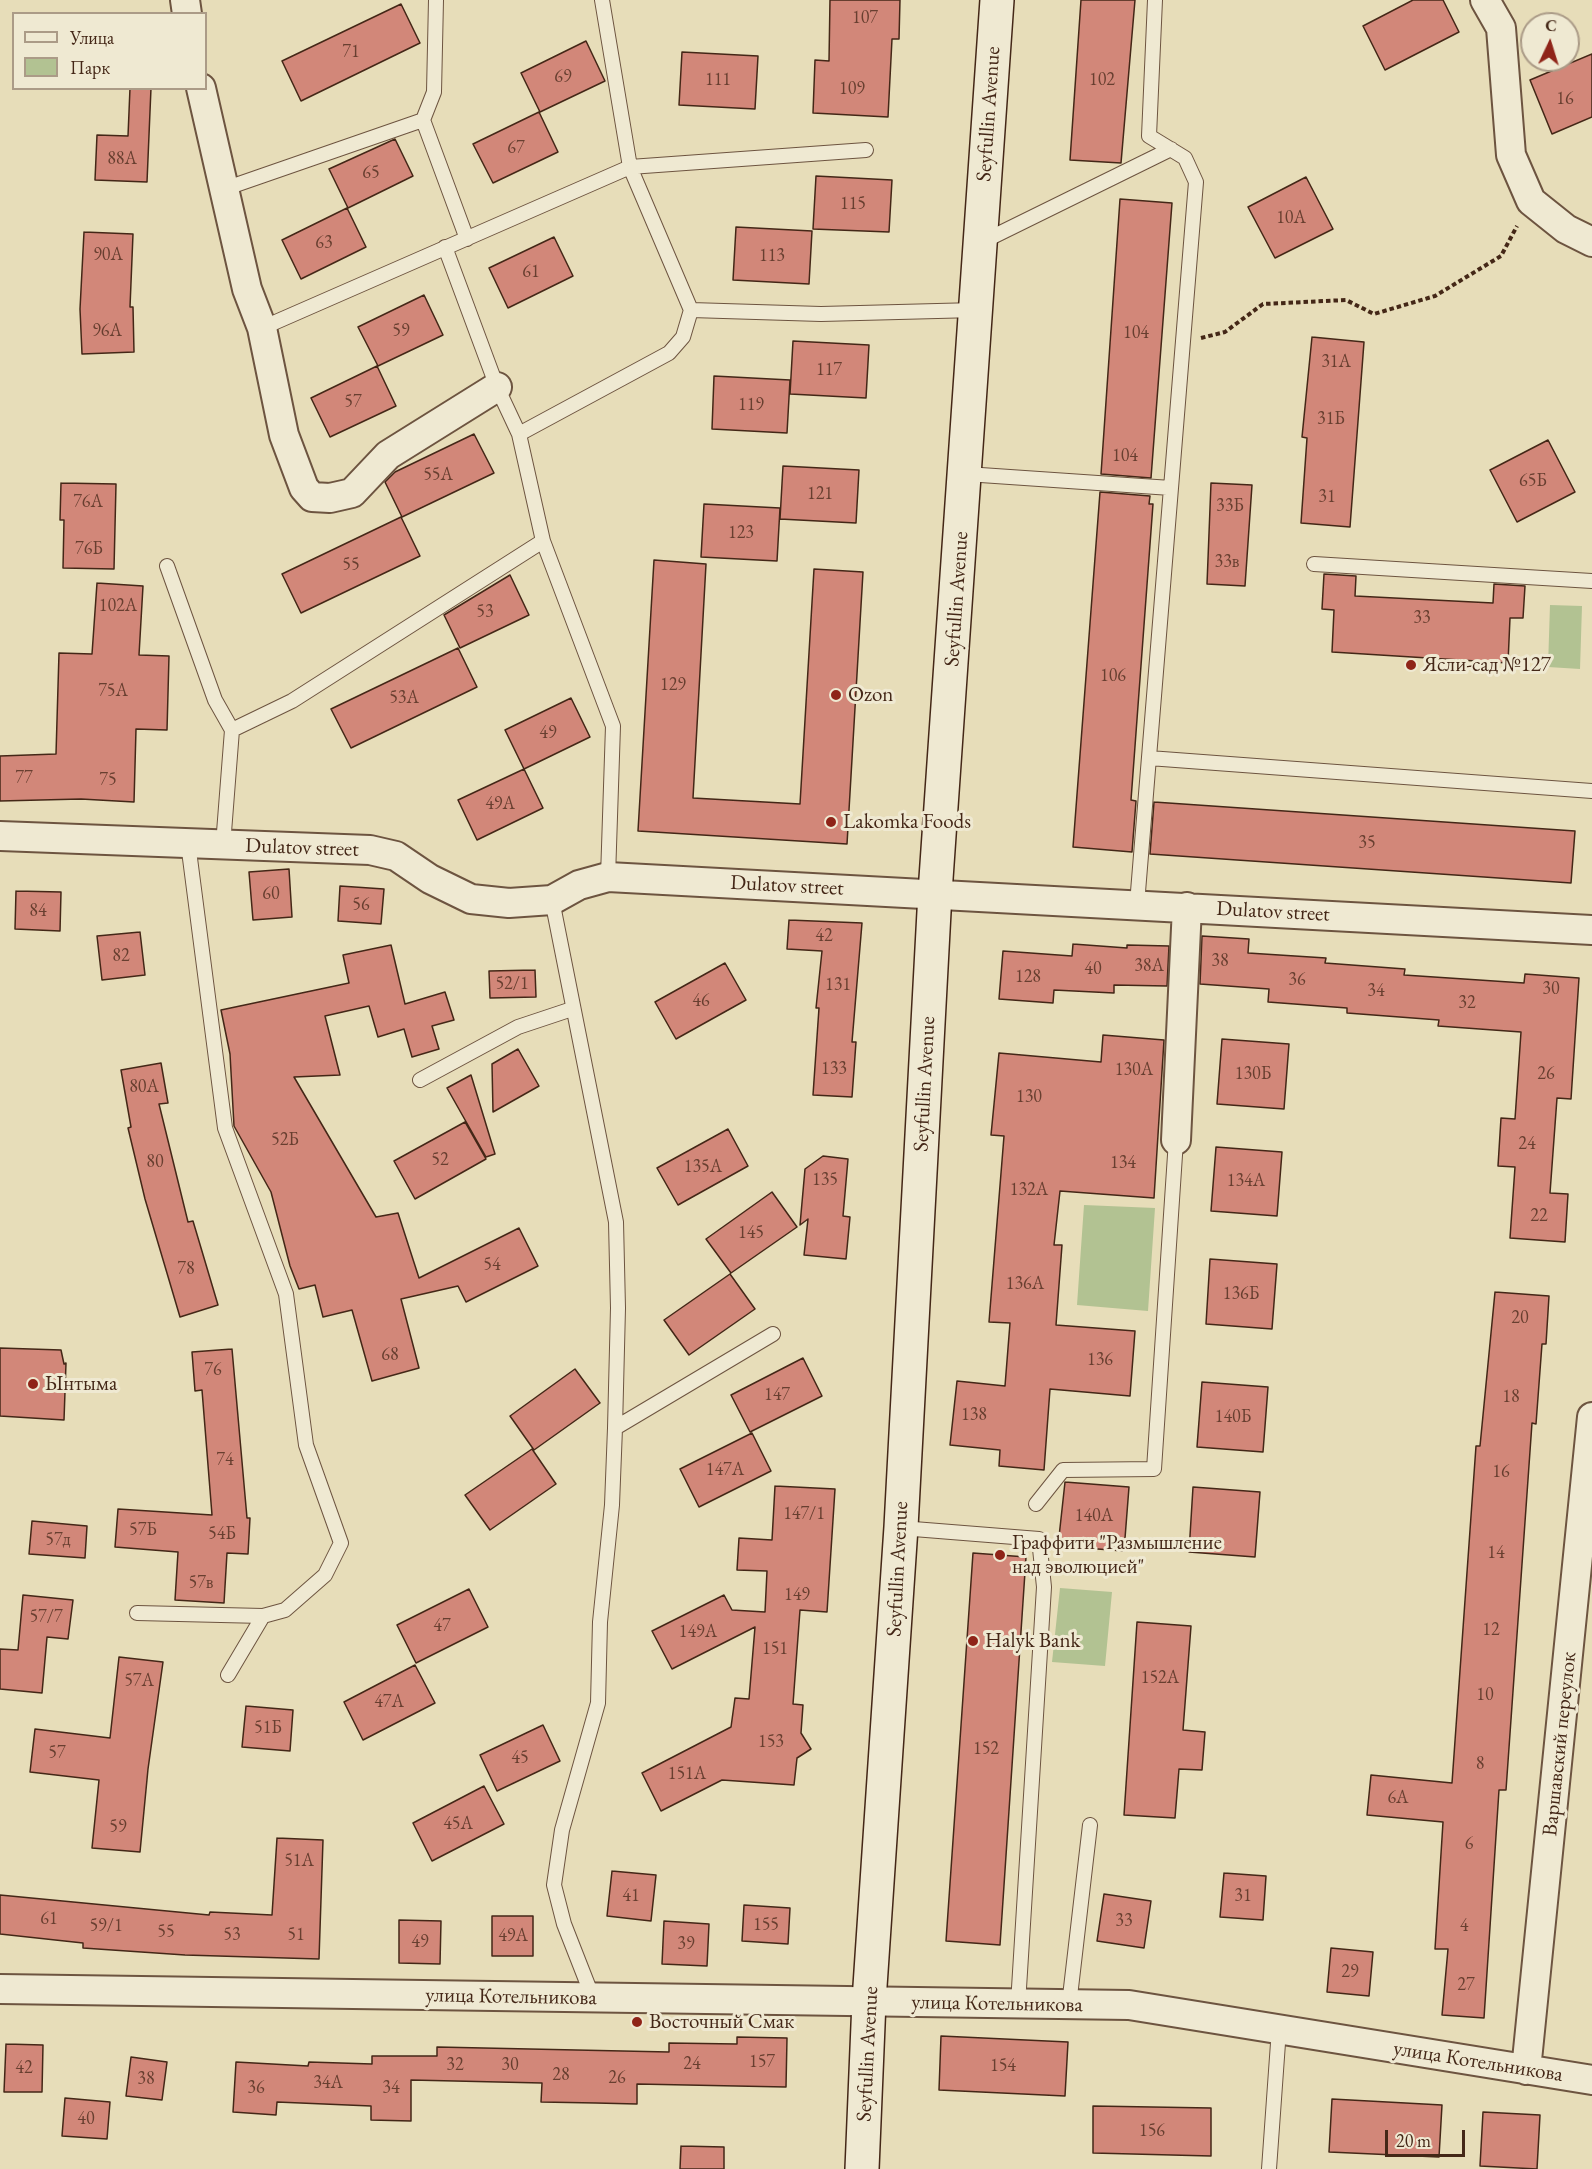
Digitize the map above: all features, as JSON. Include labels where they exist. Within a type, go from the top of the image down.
[{"type":"main road","name":"Seyfullin Avenue","points":[[862,2169],[869,2001],[901,1527],[935,893],[966,474],[997,0]]},
{"type":"street","points":[[1485,0],[1492,7],[1501,28],[1511,155],[1531,201],[1566,229],[1592,242]]},
{"type":"street","points":[[201,90],[247,289],[262,328],[284,435],[304,488],[312,497],[330,498],[352,493],[388,455],[497,387]]},
{"type":"street","name":"Dulatov street","points":[[0,836],[370,850],[396,855],[430,879],[471,899],[509,903],[552,900],[579,885],[608,877],[1592,930]]},
{"type":"street","points":[[1176,1140],[1187,907]]},
{"type":"street","name":"Варшавский переулок","points":[[1526,2070],[1588,1502],[1592,1418]]},
{"type":"street","name":"улица Котельникова","points":[[0,1989],[1129,2005],[1592,2080]]},
{"type":"lane","points":[[436,0],[434,92],[423,120],[467,239]]},
{"type":"lane","points":[[519,434],[669,353],[683,337],[690,310],[630,166],[602,0]]},
{"type":"lane","points":[[1137,904],[1196,182],[1185,158],[1149,136],[1155,0]]},
{"type":"lane","points":[[224,189],[423,120]]},
{"type":"lane","points":[[980,243],[1170,149]]},
{"type":"lane","points":[[262,328],[630,166],[866,150]]},
{"type":"lane","points":[[445,247],[497,387],[519,434],[543,542],[613,726],[608,877]]},
{"type":"lane","points":[[690,310],[821,314],[976,310]]},
{"type":"lane","points":[[966,474],[1171,489]]},
{"type":"lane","points":[[232,730],[292,701],[543,542]]},
{"type":"lane","points":[[1314,564],[1592,580]]},
{"type":"lane","points":[[167,566],[215,699],[232,730],[223,845]]},
{"type":"lane","points":[[1149,758],[1592,791]]},
{"type":"lane","points":[[137,1613],[263,1616],[285,1610],[325,1575],[341,1543],[306,1445],[286,1294],[225,1128],[188,843]]},
{"type":"lane","points":[[552,900],[616,1222],[618,1308],[615,1428],[612,1504],[600,1622],[598,1703],[562,1830],[554,1885],[564,1924],[593,1998]]},
{"type":"lane","points":[[420,1080],[518,1027],[572,1009]]},
{"type":"lane","points":[[1036,1504],[1062,1470],[1154,1469],[1176,1140]]},
{"type":"lane","points":[[615,1428],[773,1334]]},
{"type":"lane","points":[[901,1527],[1039,1539],[1044,1587],[1018,2004]]},
{"type":"lane","points":[[228,1675],[263,1616]]},
{"type":"lane","points":[[1069,2005],[1090,1825]]},
{"type":"lane","points":[[1269,2169],[1279,2029]]},
{"type":"path","points":[[1183,343],[1225,332],[1263,304],[1346,300],[1374,314],[1435,297],[1501,256],[1531,201]]},
{"type":"green space","points":[[1550,605],[1582,606],[1580,669],[1548,667]]},
{"type":"green space","points":[[1084,1205],[1155,1208],[1148,1311],[1077,1305]]},
{"type":"green space","points":[[1060,1588],[1112,1592],[1105,1666],[1052,1662]]},
{"type":"building","points":[[830,0],[900,0],[899,39],[892,39],[888,117],[813,113],[815,60],[829,61]]},
{"type":"building","points":[[1081,0],[1135,0],[1121,163],[1070,160]]},
{"type":"building","points":[[1413,0],[1443,0],[1459,32],[1385,70],[1363,26]]},
{"type":"building","points":[[401,4],[420,43],[301,101],[282,61]]},
{"type":"building","points":[[586,41],[605,81],[540,112],[521,73]]},
{"type":"building","points":[[682,52],[758,56],[755,109],[679,105]]},
{"type":"building","points":[[1592,54],[1592,117],[1552,134],[1530,80],[1549,72],[1580,72],[1580,59]]},
{"type":"building","points":[[130,90],[151,90],[147,182],[95,180],[97,135],[128,136]]},
{"type":"building","points":[[539,112],[558,152],[493,183],[473,144]]},
{"type":"building","points":[[395,139],[413,176],[348,208],[329,169]]},
{"type":"building","points":[[816,176],[892,180],[889,232],[813,229]]},
{"type":"building","points":[[1306,177],[1333,229],[1275,258],[1248,207]]},
{"type":"building","points":[[1120,199],[1172,203],[1151,478],[1101,474]]},
{"type":"building","points":[[347,208],[366,247],[301,279],[282,240]]},
{"type":"building","points":[[736,227],[812,231],[809,284],[733,280]]},
{"type":"building","points":[[84,232],[133,234],[130,307],[133,307],[134,352],[82,354],[80,309]]},
{"type":"building","points":[[554,237],[573,276],[508,308],[489,268]]},
{"type":"building","points":[[424,295],[443,335],[378,366],[358,327]]},
{"type":"building","points":[[1312,337],[1364,342],[1350,527],[1301,523],[1307,438],[1302,437]]},
{"type":"building","points":[[793,341],[869,345],[866,398],[790,394]]},
{"type":"building","points":[[377,366],[396,406],[330,437],[311,398]]},
{"type":"building","points":[[714,376],[790,380],[787,433],[712,429]]},
{"type":"building","points":[[474,434],[494,473],[402,517],[385,482],[395,472]]},
{"type":"building","points":[[1548,440],[1575,492],[1517,522],[1490,470]]},
{"type":"building","points":[[783,466],[859,470],[856,523],[780,519]]},
{"type":"building","points":[[61,483],[116,484],[114,569],[63,568],[64,520],[60,520]]},
{"type":"building","points":[[1211,483],[1252,485],[1245,586],[1207,584]]},
{"type":"building","points":[[1100,492],[1150,496],[1149,504],[1153,504],[1131,800],[1136,801],[1132,852],[1073,847]]},
{"type":"building","points":[[704,504],[780,508],[777,561],[701,557]]},
{"type":"building","points":[[401,517],[420,556],[301,613],[282,574]]},
{"type":"building","points":[[654,560],[706,564],[693,798],[800,804],[814,569],[863,572],[847,844],[638,831]]},
{"type":"building","points":[[1324,574],[1356,576],[1355,596],[1493,603],[1494,584],[1525,586],[1523,618],[1510,618],[1508,663],[1332,652],[1334,610],[1322,609]]},
{"type":"building","points":[[510,575],[529,615],[460,648],[444,615]]},
{"type":"building","points":[[97,583],[143,586],[139,655],[169,656],[167,730],[136,729],[134,802],[81,799],[0,801],[0,756],[56,754],[59,653],[92,654]]},
{"type":"building","points":[[458,648],[477,687],[351,748],[331,709]]},
{"type":"building","points":[[571,698],[590,737],[524,769],[505,730]]},
{"type":"building","points":[[524,769],[543,808],[477,840],[458,800]]},
{"type":"building","points":[[1154,802],[1575,831],[1571,883],[1150,854]]},
{"type":"building","points":[[289,869],[292,917],[253,920],[249,872]]},
{"type":"building","points":[[340,886],[384,889],[381,924],[338,921]]},
{"type":"building","points":[[16,891],[61,892],[60,931],[15,929]]},
{"type":"building","points":[[789,920],[862,923],[852,1042],[856,1042],[852,1097],[813,1095],[819,1008],[816,1008],[822,951],[787,949]]},
{"type":"building","points":[[140,932],[145,975],[102,980],[97,936]]},
{"type":"building","points":[[1202,936],[1249,939],[1248,953],[1326,958],[1325,963],[1405,969],[1404,975],[1524,983],[1525,974],[1579,978],[1571,1099],[1557,1098],[1550,1193],[1568,1194],[1565,1242],[1510,1238],[1515,1167],[1498,1166],[1501,1118],[1515,1119],[1521,1032],[1438,1026],[1439,1020],[1347,1013],[1347,1008],[1268,1002],[1269,989],[1200,984]]},
{"type":"building","points":[[1073,944],[1127,948],[1127,945],[1169,946],[1167,986],[1114,985],[1114,993],[1054,990],[1053,1003],[999,999],[1003,951],[1072,956]]},
{"type":"building","points":[[391,945],[405,1004],[445,992],[454,1020],[432,1026],[439,1049],[412,1057],[404,1029],[378,1037],[369,1006],[325,1016],[340,1075],[294,1077],[376,1217],[398,1213],[419,1278],[519,1228],[538,1266],[466,1302],[458,1286],[401,1299],[419,1368],[372,1381],[352,1310],[323,1317],[315,1285],[299,1289],[290,1266],[271,1192],[234,1126],[230,1054],[221,1010],[349,983],[343,955]]},
{"type":"building","points":[[725,963],[746,1000],[676,1039],[655,1002]]},
{"type":"building","points":[[535,970],[536,997],[490,998],[489,971]]},
{"type":"building","points":[[1103,1035],[1164,1040],[1154,1198],[1060,1191],[1054,1245],[1062,1245],[1056,1325],[1135,1331],[1130,1396],[1050,1389],[1044,1470],[999,1466],[1000,1450],[950,1445],[957,1381],[1005,1386],[1010,1323],[989,1322],[1004,1136],[991,1135],[999,1053],[1101,1062]]},
{"type":"building","points":[[1222,1039],[1289,1044],[1284,1109],[1217,1104]]},
{"type":"building","points":[[518,1049],[539,1086],[493,1112],[492,1064]]},
{"type":"building","points":[[161,1063],[168,1103],[159,1104],[188,1222],[193,1221],[218,1305],[180,1317],[145,1199],[128,1128],[131,1127],[121,1070]]},
{"type":"building","points":[[471,1075],[495,1154],[486,1157],[447,1088]]},
{"type":"building","points":[[465,1122],[486,1159],[415,1199],[394,1161]]},
{"type":"building","points":[[728,1129],[748,1166],[678,1205],[657,1168]]},
{"type":"building","points":[[1216,1147],[1282,1152],[1277,1216],[1211,1211]]},
{"type":"building","points":[[823,1156],[848,1159],[843,1216],[850,1217],[846,1259],[804,1255],[808,1219],[800,1225],[805,1169]]},
{"type":"building","points":[[772,1192],[797,1227],[731,1273],[706,1239]]},
{"type":"building","points":[[1210,1259],[1277,1264],[1272,1329],[1206,1324]]},
{"type":"building","points":[[730,1274],[755,1309],[689,1355],[664,1320]]},
{"type":"building","points":[[1495,1292],[1549,1296],[1546,1344],[1542,1344],[1536,1424],[1532,1423],[1506,1790],[1499,1790],[1484,2018],[1442,2015],[1448,1949],[1435,1949],[1443,1822],[1367,1815],[1371,1775],[1452,1783],[1476,1446],[1480,1446]]},
{"type":"building","name":"Ынтыма","points":[[0,1348],[61,1350],[64,1364],[66,1363],[64,1420],[0,1416]]},
{"type":"building","points":[[232,1349],[247,1518],[250,1518],[248,1554],[227,1553],[224,1603],[175,1600],[178,1552],[115,1547],[118,1509],[212,1515],[202,1390],[195,1391],[192,1352]]},
{"type":"building","points":[[803,1358],[822,1396],[750,1432],[731,1395]]},
{"type":"building","points":[[575,1369],[600,1403],[534,1450],[510,1416]]},
{"type":"building","points":[[1202,1382],[1268,1387],[1263,1452],[1197,1447]]},
{"type":"building","points":[[752,1433],[771,1471],[699,1507],[680,1469]]},
{"type":"building","points":[[532,1449],[556,1484],[490,1530],[465,1495]]},
{"type":"building","points":[[1065,1482],[1129,1487],[1124,1551],[1058,1546]]},
{"type":"building","points":[[775,1486],[835,1489],[827,1612],[800,1610],[793,1704],[803,1705],[801,1733],[811,1749],[797,1758],[794,1785],[722,1780],[661,1811],[642,1773],[731,1727],[735,1698],[749,1699],[755,1627],[672,1669],[652,1631],[724,1595],[732,1610],[765,1612],[767,1571],[737,1570],[739,1538],[772,1540]]},
{"type":"building","points":[[1193,1487],[1260,1492],[1255,1557],[1189,1552]]},
{"type":"building","points":[[32,1521],[87,1526],[85,1558],[29,1554]]},
{"type":"building","points":[[973,1553],[1026,1557],[1000,1945],[946,1941]]},
{"type":"building","points":[[469,1589],[488,1627],[416,1663],[397,1625]]},
{"type":"building","points":[[23,1595],[73,1600],[68,1639],[47,1637],[42,1693],[0,1689],[0,1649],[18,1650]]},
{"type":"building","points":[[1137,1622],[1191,1626],[1183,1730],[1205,1732],[1202,1770],[1179,1769],[1175,1818],[1124,1815]]},
{"type":"building","points":[[119,1657],[163,1662],[148,1769],[140,1852],[92,1848],[99,1780],[30,1772],[35,1729],[110,1738]]},
{"type":"building","points":[[415,1665],[435,1703],[363,1740],[344,1702]]},
{"type":"building","points":[[246,1706],[293,1710],[290,1751],[242,1747]]},
{"type":"building","points":[[543,1725],[560,1761],[497,1791],[480,1755]]},
{"type":"building","points":[[484,1786],[504,1824],[432,1861],[413,1823]]},
{"type":"building","points":[[277,1838],[323,1840],[319,1959],[185,1955],[83,1948],[83,1943],[0,1934],[0,1895],[209,1915],[210,1912],[272,1915]]},
{"type":"building","points":[[612,1871],[656,1875],[651,1921],[607,1916]]},
{"type":"building","points":[[1224,1873],[1266,1876],[1263,1920],[1220,1917]]},
{"type":"building","points":[[1104,1894],[1151,1901],[1144,1948],[1097,1941]]},
{"type":"building","points":[[744,1905],[790,1908],[788,1944],[742,1941]]},
{"type":"building","points":[[492,1916],[533,1916],[533,1956],[492,1956]]},
{"type":"building","points":[[399,1920],[441,1921],[440,1964],[399,1963]]},
{"type":"building","points":[[664,1921],[709,1924],[707,1966],[662,1964]]},
{"type":"building","points":[[1331,1948],[1373,1952],[1369,1996],[1327,1992]]},
{"type":"building","points":[[941,2036],[1068,2042],[1065,2096],[939,2090]]},
{"type":"building","points":[[737,2037],[787,2038],[786,2087],[637,2084],[637,2104],[541,2102],[542,2083],[411,2080],[411,2121],[371,2120],[371,2106],[277,2102],[276,2115],[233,2112],[236,2062],[308,2066],[309,2062],[372,2064],[372,2056],[437,2056],[437,2047],[669,2052],[669,2043],[737,2044]]},
{"type":"building","points":[[6,2044],[43,2045],[42,2092],[4,2092]]},
{"type":"building","points":[[131,2057],[167,2062],[162,2100],[126,2096]]},
{"type":"building","points":[[65,2098],[110,2102],[107,2139],[62,2136]]},
{"type":"building","points":[[1332,2099],[1442,2105],[1439,2157],[1329,2152]]},
{"type":"building","points":[[1093,2106],[1211,2108],[1211,2156],[1093,2153]]},
{"type":"building","points":[[1483,2112],[1540,2115],[1537,2169],[1480,2166]]},
{"type":"building","points":[[681,2146],[724,2147],[724,2169],[680,2169]]},
{"type":"place","name":"Ясли-сад №127","points":[[1411,665]]},
{"type":"place","name":"Ozon","points":[[836,695]]},
{"type":"place","name":"Lakomka Foods","points":[[831,822]]},
{"type":"place","name":"Ынтыма","points":[[33,1384]]},
{"type":"place","name":"Граффити \"Размышление над эволюцией\"","points":[[1000,1555]]},
{"type":"place","name":"Halyk Bank","points":[[973,1641]]},
{"type":"place","name":"Восточный Смак","points":[[637,2022]]}]
